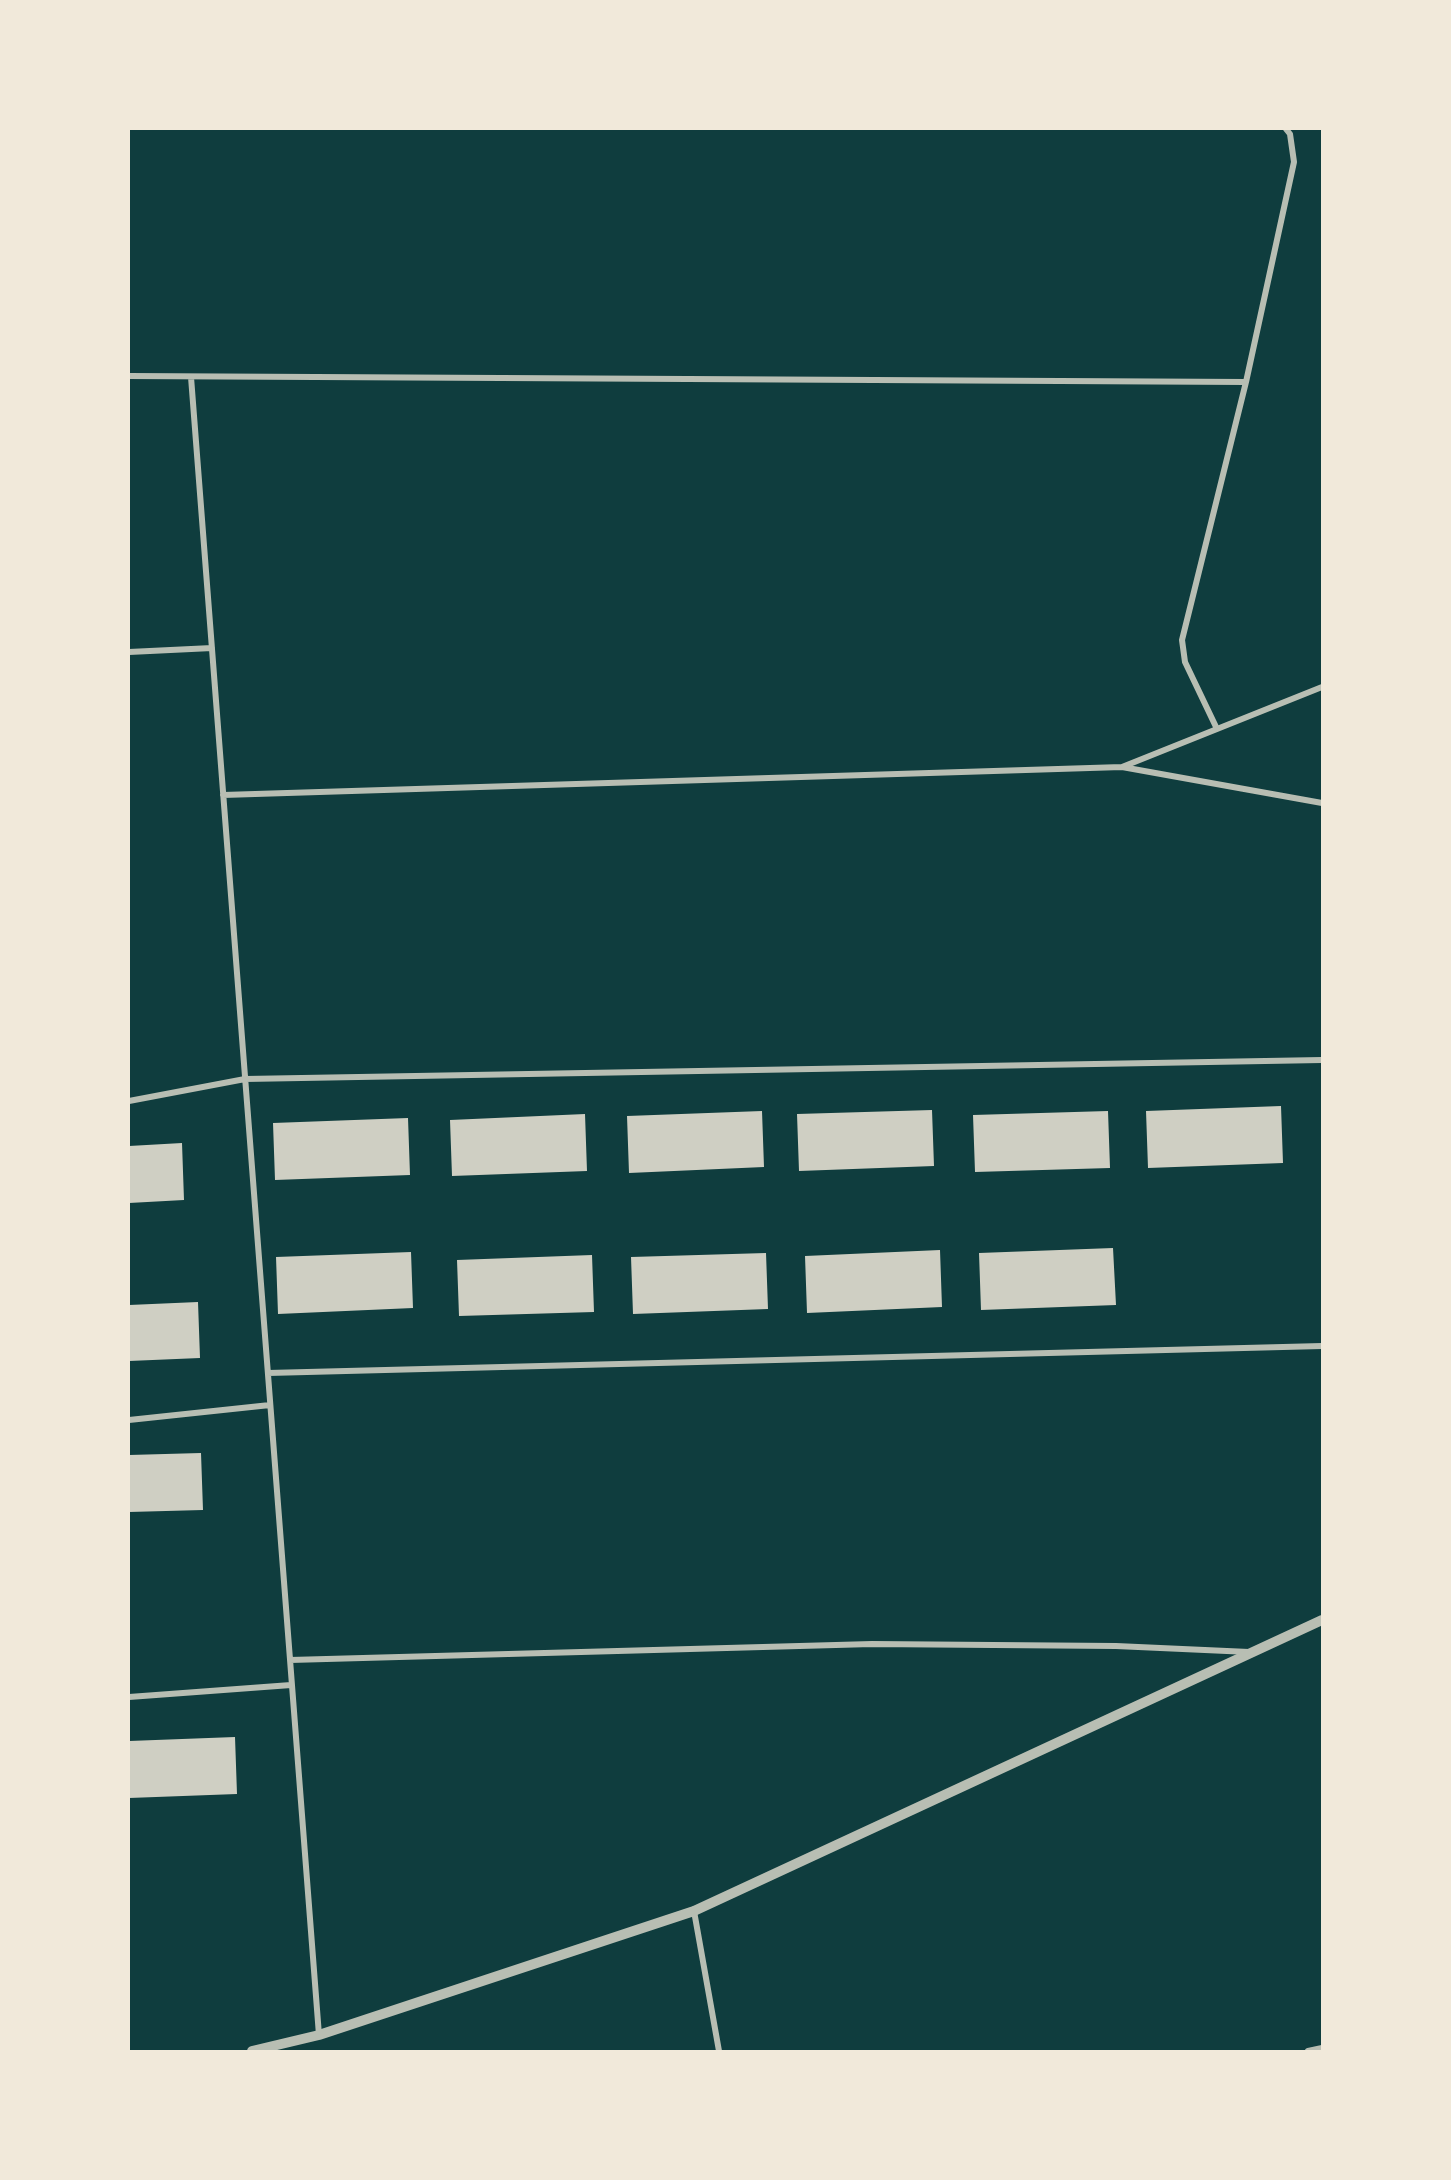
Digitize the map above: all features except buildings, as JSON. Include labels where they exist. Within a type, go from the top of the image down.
[{"type":"street","points":[[1216,729],[1185,662],[1182,640],[1246,382],[1293,162],[1290,134],[1287,129]]},
{"type":"street","points":[[129,376],[1246,382]]},
{"type":"street","points":[[191,377],[318,2035]]},
{"type":"street","points":[[129,652],[212,648]]},
{"type":"street","points":[[1122,767],[1322,687]]},
{"type":"street","points":[[223,795],[1122,767],[1322,803]]},
{"type":"street","points":[[129,1101],[245,1079],[1322,1060]]},
{"type":"street","points":[[268,1373],[1322,1346]]},
{"type":"street","points":[[129,1420],[270,1405]]},
{"type":"street","points":[[252,2051],[318,2035],[694,1911],[1322,1620]]},
{"type":"street","points":[[290,1660],[872,1644],[1116,1646],[1254,1652]]},
{"type":"street","points":[[129,1697],[291,1685]]},
{"type":"street","points":[[694,1911],[719,2051]]},
{"type":"street","points":[[1308,2051],[1322,2048]]}]
